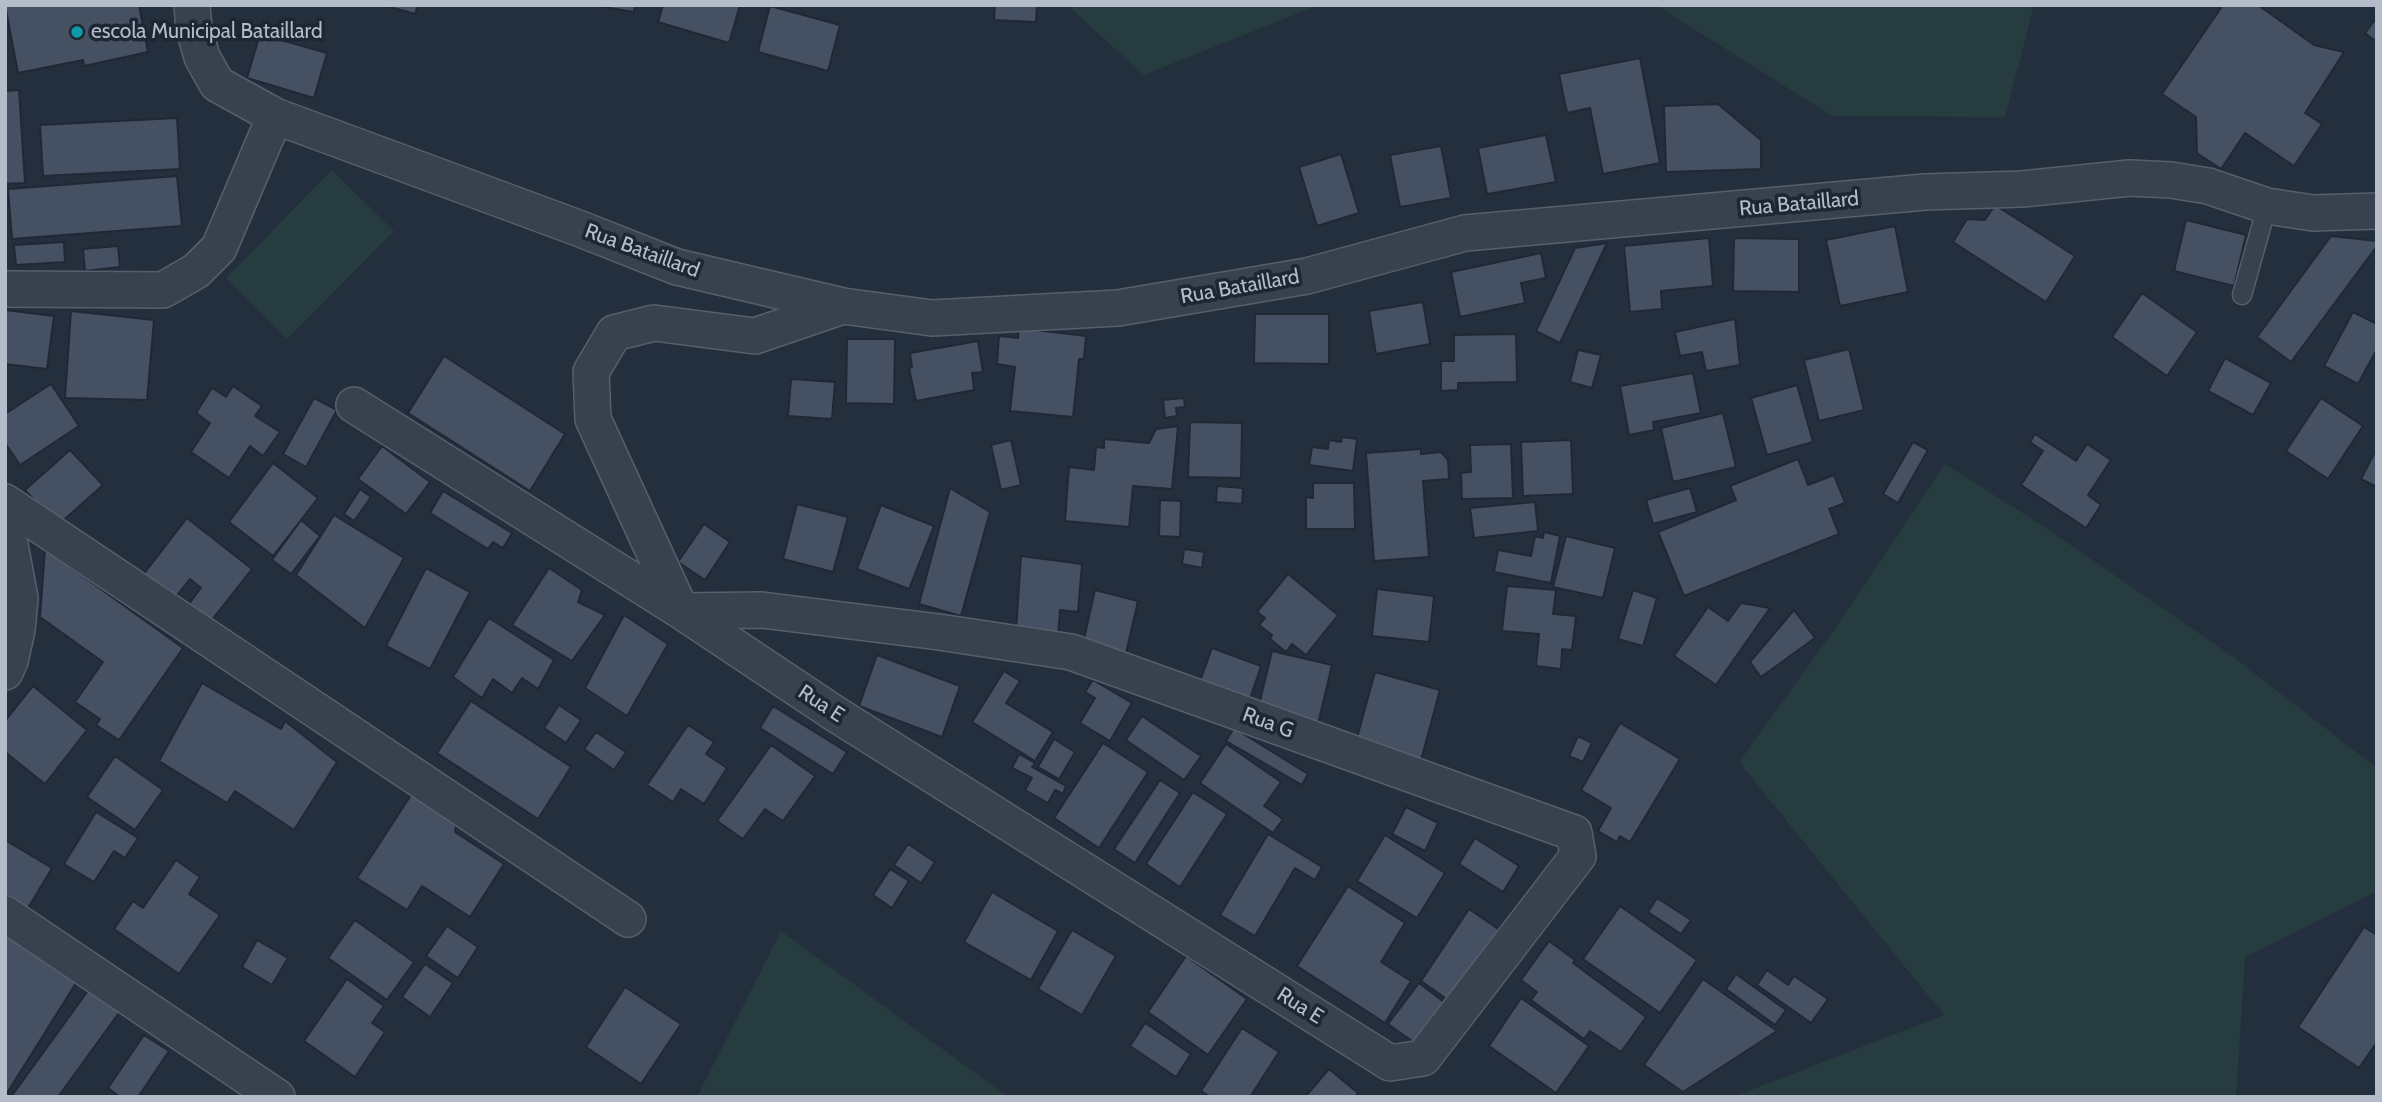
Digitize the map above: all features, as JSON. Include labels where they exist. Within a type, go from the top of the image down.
[{"type":"street","name":"Rua Bataillard","points":[[192,5],[194,29],[202,57],[217,84],[275,116],[677,267],[843,306],[932,318],[1118,308],[1307,276],[1465,233],[1925,192],[2022,189],[2130,178],[2171,180],[2208,186],[2267,206],[2313,212],[2377,212]]},
{"type":"street","points":[[5,289],[163,290],[196,271],[219,248],[275,116]]},
{"type":"street","points":[[681,611],[593,419],[591,372],[614,334],[654,323],[755,336],[843,306]]},
{"type":"street","name":"Rua E","points":[[354,405],[681,611],[834,713],[1391,1063],[1423,1058]]},
{"type":"street","points":[[5,502],[628,919]]},
{"type":"street","points":[[5,518],[20,598],[17,630],[5,672]]},
{"type":"street","name":"Rua G","points":[[681,611],[762,610],[1071,652],[1574,833],[1578,856],[1423,1058]]},
{"type":"street","points":[[5,914],[277,1097]]},
{"type":"lane","points":[[2242,295],[2267,206]]},
{"type":"green space","points":[[1067,5],[1319,5],[1144,75]]},
{"type":"green space","points":[[1656,5],[2034,5],[2005,117],[1832,116]]},
{"type":"green space","points":[[332,170],[394,231],[287,339],[226,278]]},
{"type":"green space","points":[[1945,464],[2043,526],[2232,656],[2377,768],[2377,891],[2245,957],[2236,1097],[1733,1097],[1944,1015],[1739,762],[1832,633]]},
{"type":"green space","points":[[781,931],[1008,1097],[697,1097]]},
{"type":"building","name":"escola Municipal Bataillard","points":[[5,5],[139,5],[148,52],[84,66],[83,60],[18,73]]},
{"type":"building","points":[[383,5],[418,5],[415,14]]},
{"type":"building","points":[[592,5],[635,5],[634,12]]},
{"type":"building","points":[[663,5],[740,5],[729,43],[658,22]]},
{"type":"building","points":[[995,5],[1037,5],[1036,22],[994,20]]},
{"type":"building","points":[[2223,5],[2258,5],[2314,45],[2344,52],[2305,113],[2322,124],[2294,166],[2245,133],[2221,169],[2197,153],[2196,117],[2162,94]]},
{"type":"building","points":[[770,6],[840,25],[828,71],[758,52]]},
{"type":"building","points":[[2377,17],[2377,42],[2365,33]]},
{"type":"building","points":[[260,34],[327,53],[314,98],[247,78]]},
{"type":"building","points":[[1640,58],[1660,163],[1603,174],[1590,108],[1567,113],[1559,74]]},
{"type":"building","points":[[19,90],[25,183],[5,184],[5,91]]},
{"type":"building","points":[[1718,104],[1761,140],[1761,169],[1666,172],[1664,106]]},
{"type":"building","points":[[177,118],[180,169],[43,176],[40,125]]},
{"type":"building","points":[[1546,135],[1556,182],[1487,194],[1478,148]]},
{"type":"building","points":[[1441,146],[1451,198],[1400,207],[1390,155]]},
{"type":"building","points":[[1341,154],[1359,213],[1317,226],[1299,167]]},
{"type":"building","points":[[177,176],[182,226],[12,239],[8,189]]},
{"type":"building","points":[[1995,205],[2075,256],[2046,302],[1953,242],[1967,219],[1985,220]]},
{"type":"building","points":[[2186,220],[2246,235],[2234,286],[2174,271]]},
{"type":"building","points":[[1895,226],[1908,292],[1840,306],[1826,240]]},
{"type":"building","points":[[2331,236],[2377,241],[2377,246],[2291,362],[2257,337]]},
{"type":"building","points":[[1709,238],[1713,286],[1661,291],[1662,309],[1630,312],[1624,246]]},
{"type":"building","points":[[1734,238],[1799,239],[1799,292],[1733,291]]},
{"type":"building","points":[[64,242],[65,262],[16,265],[14,245]]},
{"type":"building","points":[[1607,243],[1560,343],[1536,331],[1575,248]]},
{"type":"building","points":[[118,246],[120,267],[85,271],[83,249]]},
{"type":"building","points":[[1541,253],[1546,278],[1521,283],[1525,303],[1460,317],[1451,272]]},
{"type":"building","points":[[2142,293],[2197,332],[2167,376],[2112,337]]},
{"type":"building","points":[[1423,302],[1430,344],[1376,354],[1369,311]]},
{"type":"building","points":[[5,310],[54,316],[47,369],[5,364]]},
{"type":"building","points":[[71,311],[154,320],[147,400],[65,398]]},
{"type":"building","points":[[2353,312],[2377,324],[2377,349],[2358,384],[2324,366]]},
{"type":"building","points":[[1255,314],[1329,314],[1329,364],[1254,363]]},
{"type":"building","points":[[1735,319],[1740,365],[1706,371],[1702,352],[1680,356],[1675,332]]},
{"type":"building","points":[[1019,328],[1086,336],[1084,359],[1079,359],[1073,417],[1010,411],[1015,367],[997,364],[999,336],[1018,338]]},
{"type":"building","points":[[1516,334],[1517,382],[1458,383],[1458,390],[1441,391],[1441,361],[1454,361],[1454,335]]},
{"type":"building","points":[[847,339],[895,339],[894,404],[846,403]]},
{"type":"building","points":[[978,341],[983,372],[972,373],[974,390],[916,401],[909,368],[912,367],[910,353]]},
{"type":"building","points":[[1849,349],[1864,410],[1819,421],[1804,360]]},
{"type":"building","points":[[1578,350],[1601,355],[1592,388],[1570,382]]},
{"type":"building","points":[[444,356],[565,434],[530,491],[408,413]]},
{"type":"building","points":[[2225,358],[2271,383],[2253,415],[2208,391]]},
{"type":"building","points":[[1693,373],[1701,413],[1653,422],[1654,430],[1629,435],[1620,386]]},
{"type":"building","points":[[791,379],[835,382],[832,419],[788,416]]},
{"type":"building","points":[[51,384],[79,426],[20,465],[5,443],[5,414]]},
{"type":"building","points":[[1797,385],[1813,442],[1767,455],[1751,398]]},
{"type":"building","points":[[233,386],[262,406],[255,416],[280,432],[263,456],[250,446],[229,478],[191,452],[210,423],[196,413],[212,388],[226,397]]},
{"type":"building","points":[[314,398],[337,410],[306,467],[283,454]]},
{"type":"building","points":[[1184,398],[1185,407],[1176,408],[1177,416],[1165,418],[1163,400]]},
{"type":"building","points":[[2321,398],[2363,426],[2328,479],[2286,451]]},
{"type":"building","points":[[1723,413],[1736,467],[1673,482],[1661,428]]},
{"type":"building","points":[[1190,422],[1242,423],[1241,478],[1188,477]]},
{"type":"building","points":[[1178,426],[1172,489],[1133,486],[1129,527],[1065,521],[1069,467],[1094,470],[1096,447],[1104,448],[1104,439],[1149,443],[1156,429]]},
{"type":"building","points":[[2035,434],[2076,461],[2087,444],[2111,460],[2088,495],[2101,505],[2086,528],[2021,485],[2043,451],[2030,442]]},
{"type":"building","points":[[1342,437],[1357,439],[1353,471],[1309,465],[1312,447],[1328,449],[1329,440],[1341,442]]},
{"type":"building","points":[[1011,440],[1021,485],[1001,490],[991,445]]},
{"type":"building","points":[[1571,440],[1573,494],[1523,496],[1521,442]]},
{"type":"building","points":[[1913,442],[1928,450],[1898,503],[1883,494]]},
{"type":"building","points":[[1511,444],[1513,498],[1462,499],[1461,473],[1471,472],[1470,445]]},
{"type":"building","points":[[382,446],[430,482],[406,514],[358,479]]},
{"type":"building","points":[[2377,448],[2377,487],[2361,479]]},
{"type":"building","points":[[1421,449],[1421,454],[1441,452],[1448,460],[1449,479],[1423,481],[1429,557],[1374,561],[1366,453]]},
{"type":"building","points":[[70,450],[103,485],[57,526],[25,490]]},
{"type":"building","points":[[1798,459],[1808,485],[1834,475],[1845,503],[1829,509],[1839,534],[1684,596],[1658,532],[1736,500],[1730,486]]},
{"type":"building","points":[[273,463],[318,498],[273,556],[229,522]]},
{"type":"building","points":[[1313,483],[1354,483],[1355,529],[1306,529],[1306,497],[1313,498]]},
{"type":"building","points":[[1217,486],[1243,488],[1242,504],[1216,502]]},
{"type":"building","points":[[950,488],[990,512],[961,616],[919,604]]},
{"type":"building","points":[[1690,488],[1697,512],[1653,524],[1646,500]]},
{"type":"building","points":[[360,489],[371,497],[354,521],[344,514]]},
{"type":"building","points":[[443,491],[512,533],[503,548],[493,542],[488,549],[430,513]]},
{"type":"building","points":[[1160,500],[1181,501],[1180,537],[1159,536]]},
{"type":"building","points":[[1535,502],[1538,531],[1474,538],[1470,508]]},
{"type":"building","points":[[797,504],[848,517],[833,572],[783,559]]},
{"type":"building","points":[[881,505],[934,526],[909,589],[857,569]]},
{"type":"building","points":[[334,515],[404,558],[365,628],[296,575]]},
{"type":"building","points":[[187,518],[252,569],[207,626],[185,609],[201,588],[190,579],[174,599],[143,575]]},
{"type":"building","points":[[301,520],[320,536],[291,574],[272,560]]},
{"type":"building","points":[[704,524],[730,542],[705,580],[678,562]]},
{"type":"building","points":[[1544,532],[1560,536],[1551,583],[1494,572],[1498,550],[1531,556],[1535,536],[1543,538]]},
{"type":"building","points":[[1566,536],[1615,548],[1603,598],[1553,587]]},
{"type":"building","points":[[45,549],[183,648],[119,740],[96,725],[100,719],[75,702],[103,662],[40,617]]},
{"type":"building","points":[[1184,549],[1204,552],[1202,568],[1182,564]]},
{"type":"building","points":[[1021,556],[1082,564],[1078,612],[1060,610],[1058,638],[1016,631]]},
{"type":"building","points":[[426,568],[470,592],[430,669],[386,646]]},
{"type":"building","points":[[549,568],[582,590],[578,602],[605,615],[572,661],[512,625]]},
{"type":"building","points":[[1288,574],[1338,615],[1306,655],[1292,644],[1286,652],[1270,639],[1272,635],[1259,625],[1265,618],[1257,612]]},
{"type":"building","points":[[1507,586],[1556,590],[1553,614],[1576,616],[1572,650],[1562,649],[1561,669],[1536,666],[1539,634],[1502,631]]},
{"type":"building","points":[[1377,589],[1434,596],[1429,642],[1372,636]]},
{"type":"building","points":[[1095,590],[1138,601],[1126,653],[1083,643]]},
{"type":"building","points":[[1633,590],[1657,598],[1643,646],[1618,639]]},
{"type":"building","points":[[1741,603],[1770,608],[1716,685],[1674,656],[1708,607],[1728,621]]},
{"type":"building","points":[[1794,610],[1815,638],[1761,677],[1750,662]]},
{"type":"building","points":[[624,615],[668,644],[627,716],[585,688]]},
{"type":"building","points":[[489,618],[554,660],[538,689],[522,678],[512,693],[493,679],[482,698],[453,677]]},
{"type":"building","points":[[1212,648],[1261,666],[1249,702],[1199,684]]},
{"type":"building","points":[[1272,651],[1332,665],[1318,724],[1258,709]]},
{"type":"building","points":[[877,655],[960,686],[942,737],[859,706]]},
{"type":"building","points":[[1004,671],[1020,681],[1006,703],[1053,732],[1035,761],[972,722]]},
{"type":"building","points":[[1375,672],[1440,690],[1420,764],[1355,745]]},
{"type":"building","points":[[1093,680],[1132,703],[1110,741],[1080,723],[1095,698],[1085,692]]},
{"type":"building","points":[[202,683],[281,729],[285,721],[337,762],[294,830],[235,791],[227,803],[159,761]]},
{"type":"building","points":[[33,686],[87,730],[45,784],[5,752],[5,721]]},
{"type":"building","points":[[471,701],[571,767],[538,819],[437,753]]},
{"type":"building","points":[[559,705],[581,720],[566,743],[544,728]]},
{"type":"building","points":[[773,706],[847,752],[833,774],[760,728]]},
{"type":"building","points":[[1142,716],[1201,756],[1184,780],[1126,740]]},
{"type":"building","points":[[1620,723],[1680,759],[1630,842],[1620,836],[1617,842],[1598,831],[1611,808],[1581,790]]},
{"type":"building","points":[[688,725],[714,742],[706,754],[727,768],[704,804],[681,789],[673,802],[647,785]]},
{"type":"building","points":[[1234,728],[1308,774],[1302,785],[1226,741]]},
{"type":"building","points":[[596,732],[626,752],[614,770],[584,749]]},
{"type":"building","points":[[1578,736],[1592,743],[1583,762],[1569,756]]},
{"type":"building","points":[[1054,739],[1075,752],[1059,779],[1038,767]]},
{"type":"building","points":[[1103,743],[1148,772],[1099,848],[1054,818]]},
{"type":"building","points":[[1226,744],[1281,782],[1264,806],[1283,819],[1273,833],[1200,783]]},
{"type":"building","points":[[771,745],[815,776],[783,821],[765,809],[743,839],[717,821]]},
{"type":"building","points":[[1019,754],[1035,763],[1032,767],[1066,786],[1063,794],[1055,790],[1048,803],[1025,790],[1032,778],[1012,768]]},
{"type":"building","points":[[115,756],[163,790],[135,830],[87,797]]},
{"type":"building","points":[[1160,780],[1180,793],[1135,863],[1114,849]]},
{"type":"building","points":[[413,792],[457,821],[455,832],[504,864],[470,917],[422,886],[407,910],[357,878]]},
{"type":"building","points":[[1193,792],[1227,814],[1180,887],[1146,864]]},
{"type":"building","points":[[1406,807],[1438,823],[1425,851],[1392,834]]},
{"type":"building","points":[[96,812],[138,838],[125,858],[114,851],[94,882],[64,864]]},
{"type":"building","points":[[1268,834],[1322,867],[1315,880],[1295,868],[1255,936],[1220,915]]},
{"type":"building","points":[[1385,835],[1445,873],[1417,918],[1357,881]]},
{"type":"building","points":[[1475,838],[1519,866],[1503,892],[1459,864]]},
{"type":"building","points":[[5,840],[52,868],[25,913],[5,901]]},
{"type":"building","points":[[908,844],[935,862],[921,883],[894,865]]},
{"type":"building","points":[[176,860],[200,877],[189,894],[220,915],[179,974],[114,929],[133,901],[143,908]]},
{"type":"building","points":[[890,869],[909,881],[892,908],[873,895]]},
{"type":"building","points":[[1348,886],[1405,923],[1381,962],[1411,981],[1385,1023],[1297,966]]},
{"type":"building","points":[[992,892],[1058,931],[1031,980],[964,942]]},
{"type":"building","points":[[1657,898],[1691,920],[1681,934],[1648,912]]},
{"type":"building","points":[[1620,906],[1697,960],[1660,1013],[1583,959]]},
{"type":"building","points":[[1469,909],[1504,933],[1455,1005],[1421,981]]},
{"type":"building","points":[[355,920],[414,962],[387,1000],[328,958]]},
{"type":"building","points":[[447,926],[478,947],[458,978],[426,956]]},
{"type":"building","points":[[2364,927],[2377,935],[2377,1042],[2359,1068],[2298,1027]]},
{"type":"building","points":[[1072,930],[1116,956],[1082,1015],[1038,989]]},
{"type":"building","points":[[5,934],[78,980],[7,1093],[5,1091]]},
{"type":"building","points":[[257,940],[288,958],[272,985],[242,967]]},
{"type":"building","points":[[1549,941],[1575,960],[1573,963],[1646,1017],[1621,1052],[1590,1031],[1584,1039],[1531,1000],[1537,992],[1521,980]]},
{"type":"building","points":[[1186,956],[1247,999],[1208,1055],[1148,1012]]},
{"type":"building","points":[[425,964],[453,983],[430,1017],[402,997]]},
{"type":"building","points":[[1767,970],[1788,985],[1794,976],[1828,999],[1811,1023],[1757,985]]},
{"type":"building","points":[[1736,974],[1786,1010],[1775,1025],[1726,989]]},
{"type":"building","points":[[347,979],[384,1006],[372,1023],[385,1032],[355,1077],[304,1041]]},
{"type":"building","points":[[1703,979],[1777,1031],[1683,1092],[1644,1065]]},
{"type":"building","points":[[1419,983],[1449,1006],[1419,1046],[1388,1024]]},
{"type":"building","points":[[625,987],[681,1024],[641,1084],[586,1047]]},
{"type":"building","points":[[90,988],[121,1010],[58,1097],[11,1097]]},
{"type":"building","points":[[1521,998],[1589,1046],[1556,1093],[1489,1046]]},
{"type":"building","points":[[1145,1023],[1191,1054],[1176,1077],[1130,1046]]},
{"type":"building","points":[[1242,1028],[1279,1052],[1250,1097],[1211,1097],[1201,1091]]},
{"type":"building","points":[[144,1035],[169,1051],[138,1097],[120,1097],[108,1088]]},
{"type":"building","points":[[1329,1069],[1358,1093],[1355,1097],[1305,1097]]},
{"type":"place","name":"escola Municipal Bataillard","points":[[77,32]]}]
